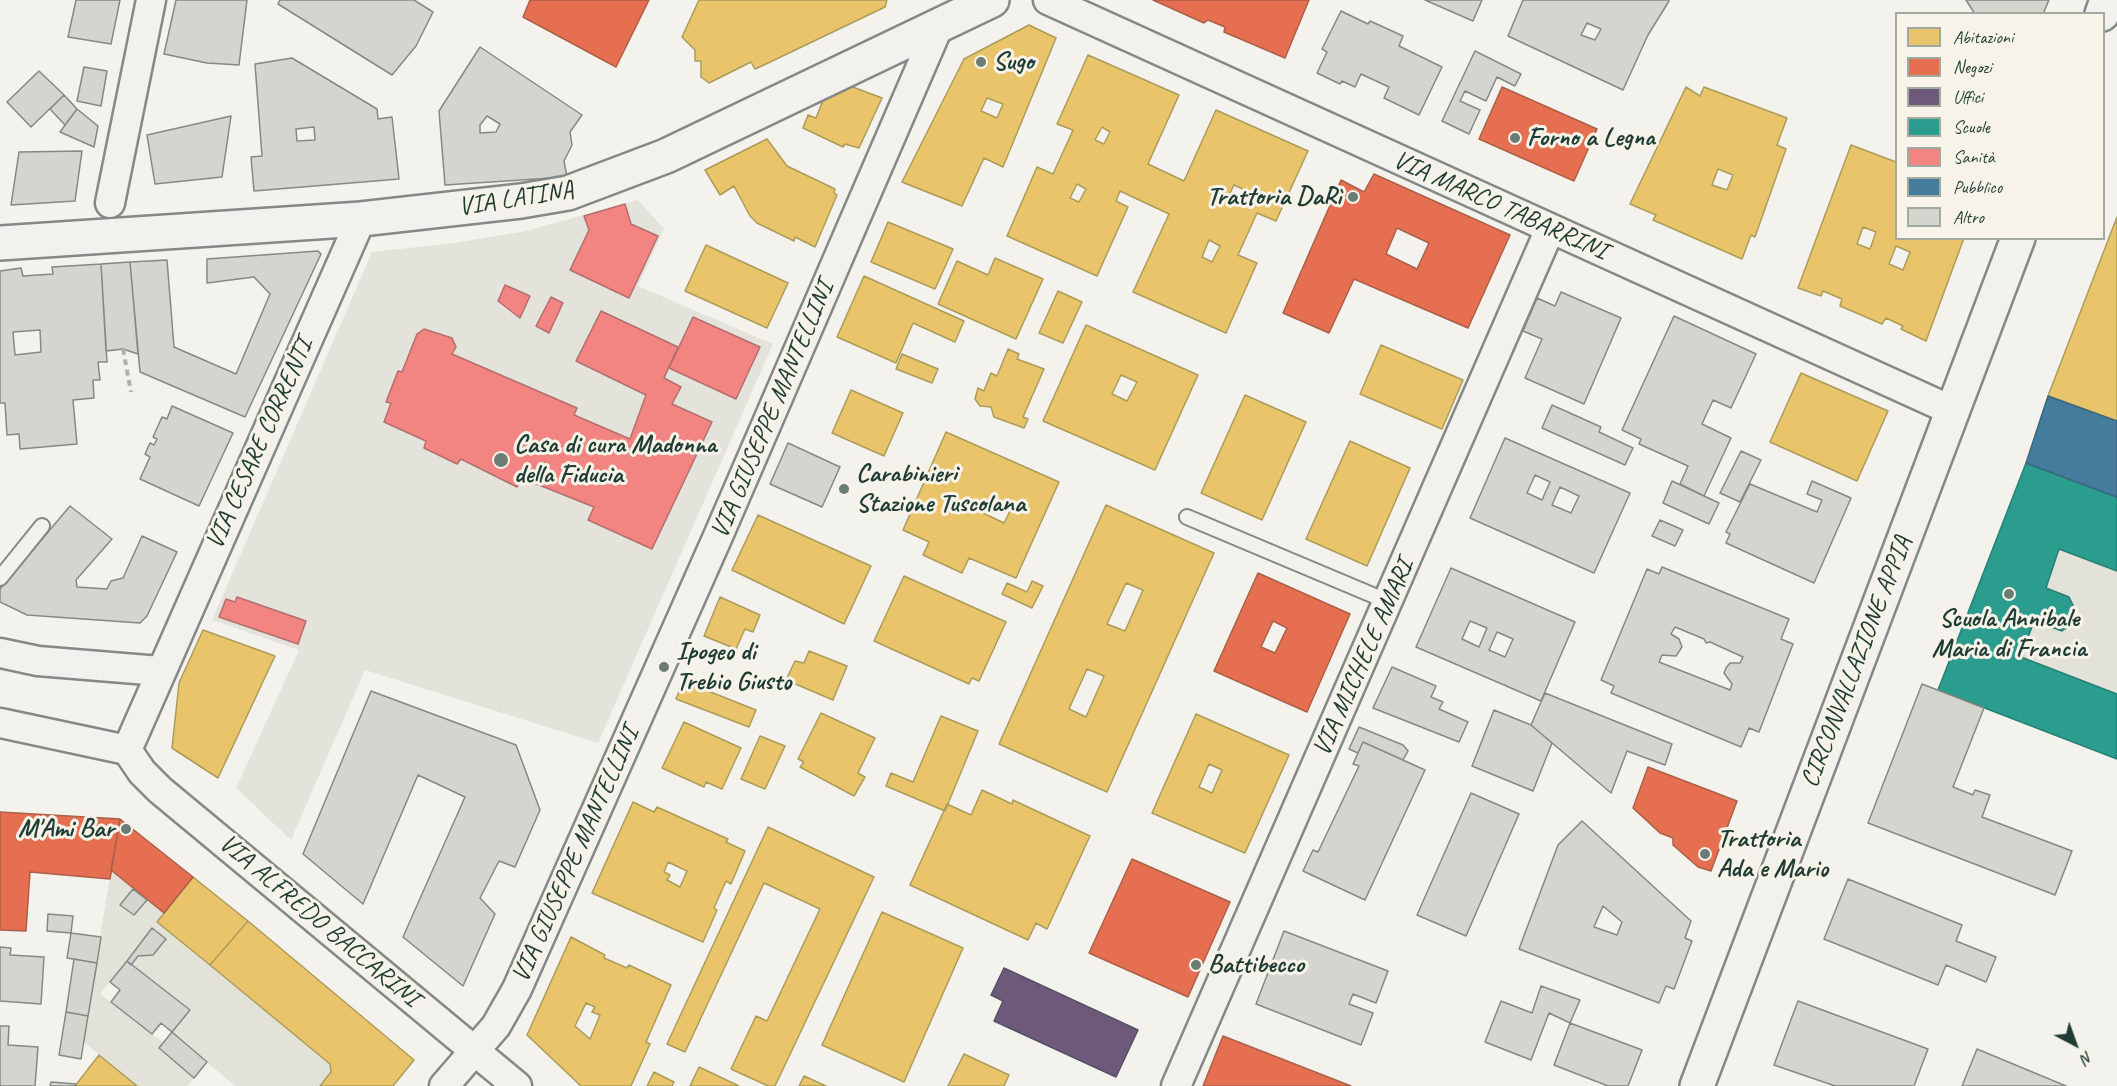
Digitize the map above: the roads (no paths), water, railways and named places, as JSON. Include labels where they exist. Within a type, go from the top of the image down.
[{"type":"street","points":[[110,203],[151,0]]},
{"type":"street","name":"VIA LATINA","points":[[0,243],[361,219],[521,201],[586,188],[666,156],[992,0]]},
{"type":"street","name":"VIA MARCO TABARRINI","points":[[1048,0],[1953,411]]},
{"type":"street","name":"VIA GIUSEPPE MANTELLINI","points":[[444,1086],[496,1026],[517,988],[719,534],[939,25]]},
{"type":"street","name":"VIA CESARE CORRENTI","points":[[127,750],[361,219]]},
{"type":"street","name":"VIA MICHELE AMARI","points":[[1176,1086],[1550,229]]},
{"type":"street","name":"CIRCONVALLAZIONE APPIA","points":[[1697,1086],[2017,240]]},
{"type":"street","points":[[0,653],[38,661],[160,671]]},
{"type":"street","points":[[0,723],[127,750]]},
{"type":"street","name":"VIA ALFREDO BACCARINI","points":[[127,750],[142,772],[160,789],[517,1086]]},
{"type":"lane","points":[[1187,517],[1389,602]]},
{"type":"lane","points":[[0,578],[42,526]]},
{"type":"place","name":"Sugo","points":[[981,62]]},
{"type":"place","name":"Forno a Legna","points":[[1515,138]]},
{"type":"place","name":"Trattoria DaRì","points":[[1353,197]]},
{"type":"place","name":"Casa di cura Madonna della Fiducia","points":[[501,460]]},
{"type":"place","name":"Carabinieri Stazione Tuscolana","points":[[844,489]]},
{"type":"place","name":"Scuola Annibale Maria di Francia","points":[[2009,594]]},
{"type":"place","name":"Ipogeo di Trebio Giusto","points":[[664,667]]},
{"type":"place","name":"M'Ami Bar","points":[[126,829]]},
{"type":"place","name":"Trattoria Ada e Mario","points":[[1705,854]]},
{"type":"place","name":"Battibecco","points":[[1196,965]]}]
